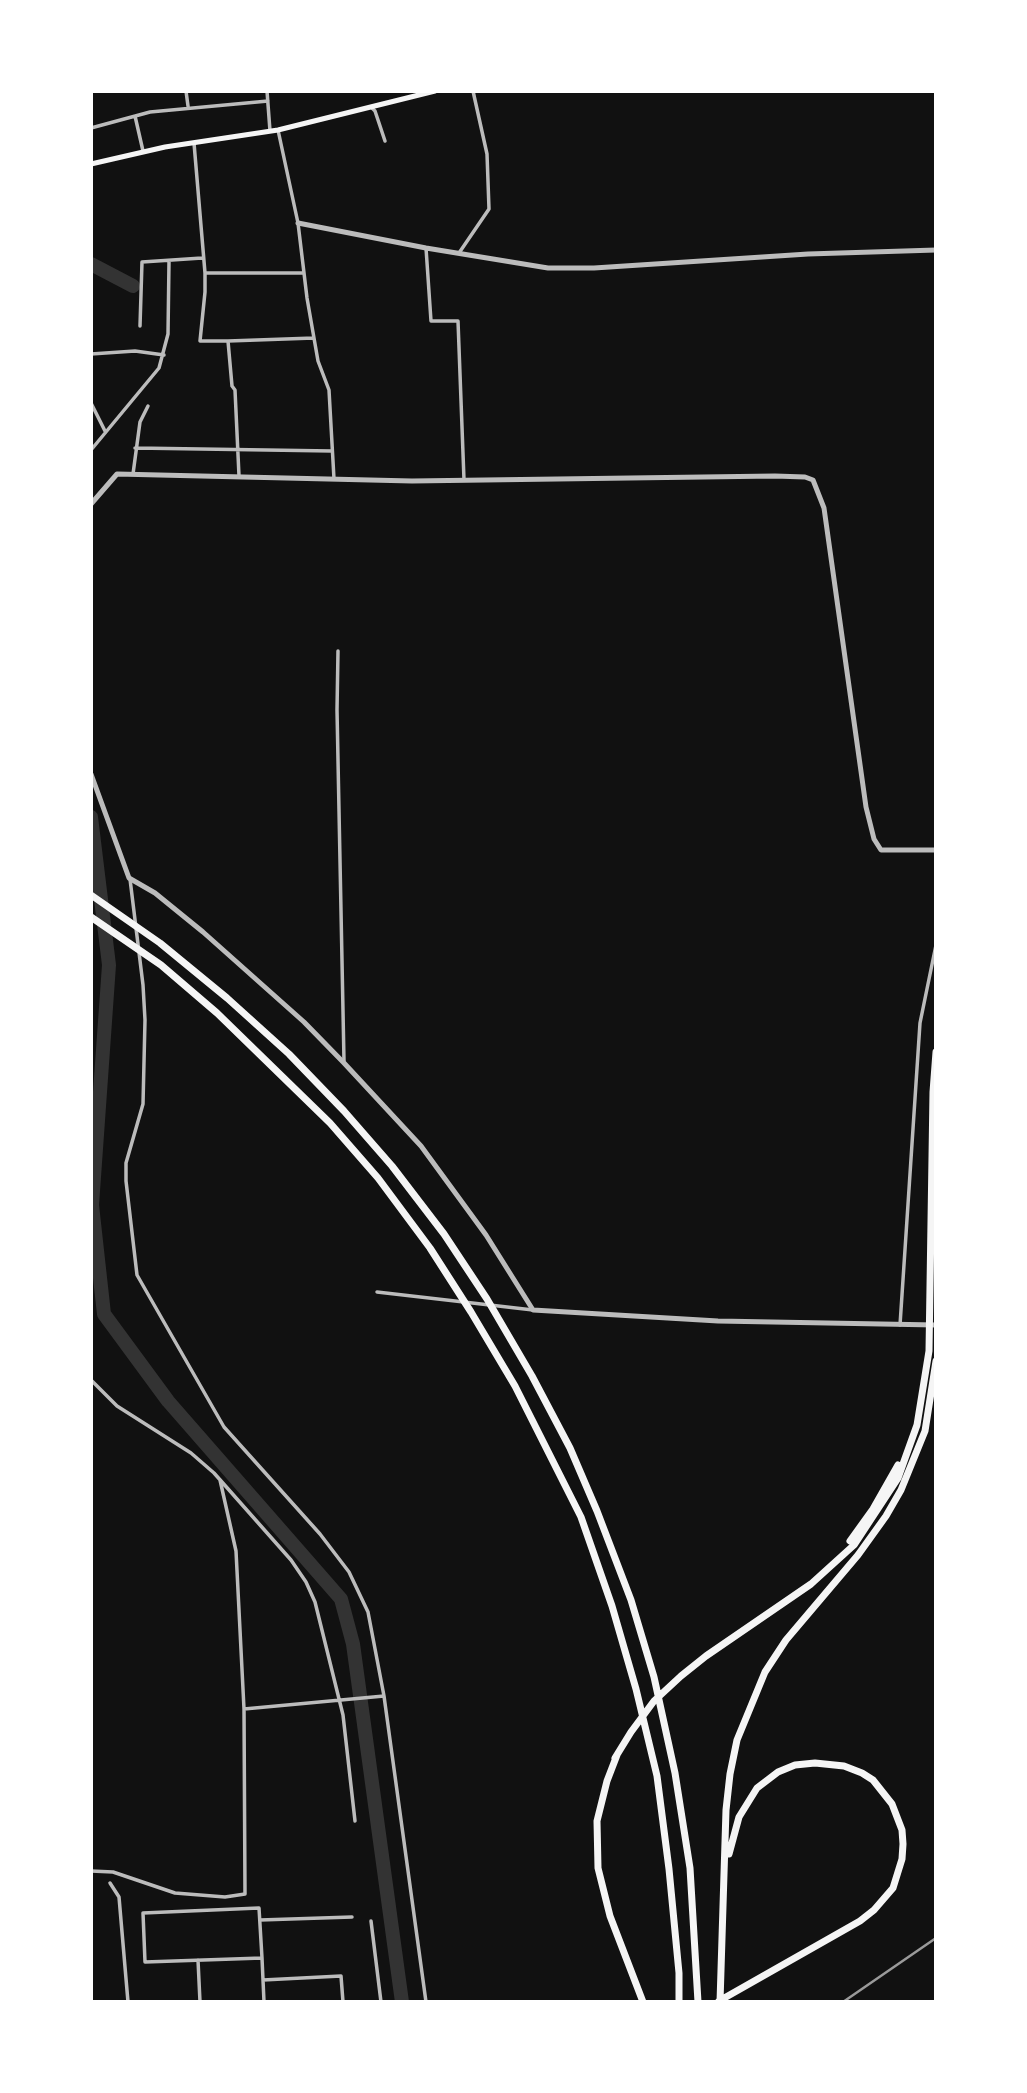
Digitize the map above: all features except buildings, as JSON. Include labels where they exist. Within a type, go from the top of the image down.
[{"type":"highway","points":[[91,895],[160,943],[248,1016],[344,1111],[392,1166],[444,1234],[514,1345],[570,1448],[597,1511],[631,1600],[654,1677],[675,1773],[690,1868],[698,2002]]},
{"type":"highway","points":[[91,917],[161,965],[217,1013],[330,1122],[378,1178],[446,1273],[491,1345],[553,1457],[581,1517],[612,1606],[657,1776],[669,1869],[679,1973],[679,2002]]},
{"type":"highway","points":[[615,1758],[654,1701],[681,1676],[811,1584],[854,1545],[898,1478],[917,1425],[928,1351],[936,1052]]},
{"type":"highway","points":[[643,2002],[610,1916],[598,1868],[597,1821],[615,1758],[647,1708],[678,1676],[702,1656],[806,1585],[827,1568],[850,1542],[891,1479],[916,1424],[928,1351]]},
{"type":"highway","points":[[719,2002],[730,1774],[737,1740],[765,1672],[786,1640],[858,1555],[901,1490],[925,1431],[936,1361]]},
{"type":"highway","points":[[719,2002],[860,1921],[885,1899],[893,1888],[902,1859],[902,1830],[892,1804],[873,1780],[844,1766],[815,1763],[795,1765],[778,1772],[757,1788],[739,1817],[730,1843],[724,1890]]},
{"type":"main road","points":[[91,164],[143,152],[270,132],[435,91]]},
{"type":"street","points":[[186,91],[188,107]]},
{"type":"street","points":[[267,91],[270,132]]},
{"type":"street","points":[[459,254],[489,209],[487,154],[473,91]]},
{"type":"street","points":[[91,128],[135,116],[188,107],[268,101]]},
{"type":"street","points":[[370,107],[375,111],[385,141]]},
{"type":"street","points":[[135,116],[143,152]]},
{"type":"street","points":[[278,130],[298,223],[318,360],[329,390],[334,479]]},
{"type":"street","points":[[194,143],[205,273],[200,341],[314,338]]},
{"type":"street","points":[[298,223],[548,268],[594,268],[808,254],[936,250]]},
{"type":"street","points":[[426,248],[430,321],[458,321],[464,480]]},
{"type":"street","points":[[140,326],[142,262],[203,258]]},
{"type":"street","points":[[91,450],[159,368],[168,334],[169,262]]},
{"type":"street","points":[[205,273],[304,273]]},
{"type":"street","points":[[228,341],[232,386],[235,390],[239,477]]},
{"type":"street","points":[[91,354],[135,351],[164,355]]},
{"type":"street","points":[[91,403],[105,431]]},
{"type":"street","points":[[133,474],[140,422],[148,406]]},
{"type":"street","points":[[91,415],[96,410]]},
{"type":"street","points":[[135,449],[332,451]]},
{"type":"street","points":[[91,504],[117,474],[464,480],[806,477],[813,480],[824,508],[866,807],[874,839],[881,850],[936,850]]},
{"type":"street","points":[[338,651],[344,1063]]},
{"type":"street","points":[[91,774],[129,878],[144,985],[143,1104],[126,1163],[137,1275],[224,1427],[320,1534],[349,1572],[368,1612],[384,1696],[426,2002]]},
{"type":"street","points":[[129,878],[155,893],[203,932],[304,1022],[344,1063],[421,1146],[486,1235],[533,1310]]},
{"type":"street","points":[[900,1325],[920,1023],[936,945]]},
{"type":"street","points":[[377,1292],[533,1310],[718,1321],[936,1325]]},
{"type":"street","points":[[91,1380],[117,1406],[191,1453],[220,1480],[291,1560],[306,1582],[315,1602],[340,1699],[355,1821]]},
{"type":"street","points":[[91,1871],[113,1872],[175,1893],[225,1897],[245,1894],[244,1709],[236,1551],[220,1480]]},
{"type":"street","points":[[244,1709],[384,1696]]},
{"type":"street","points":[[110,1883],[119,1897],[128,2002]]},
{"type":"street","points":[[262,1958],[145,1962],[143,1913],[260,1908],[264,2002]]},
{"type":"street","points":[[260,1920],[352,1917]]},
{"type":"street","points":[[370,1921],[382,2002]]},
{"type":"street","points":[[198,1960],[200,2002]]},
{"type":"street","points":[[263,1980],[341,1976],[343,2002]]},
{"type":"waterway","points":[[91,264],[133,286]]},
{"type":"waterway","points":[[91,817],[109,965],[92,1205],[104,1314],[168,1401],[341,1599],[353,1644],[402,2002]]},
{"type":"railway","points":[[843,2002],[936,1938]]}]
